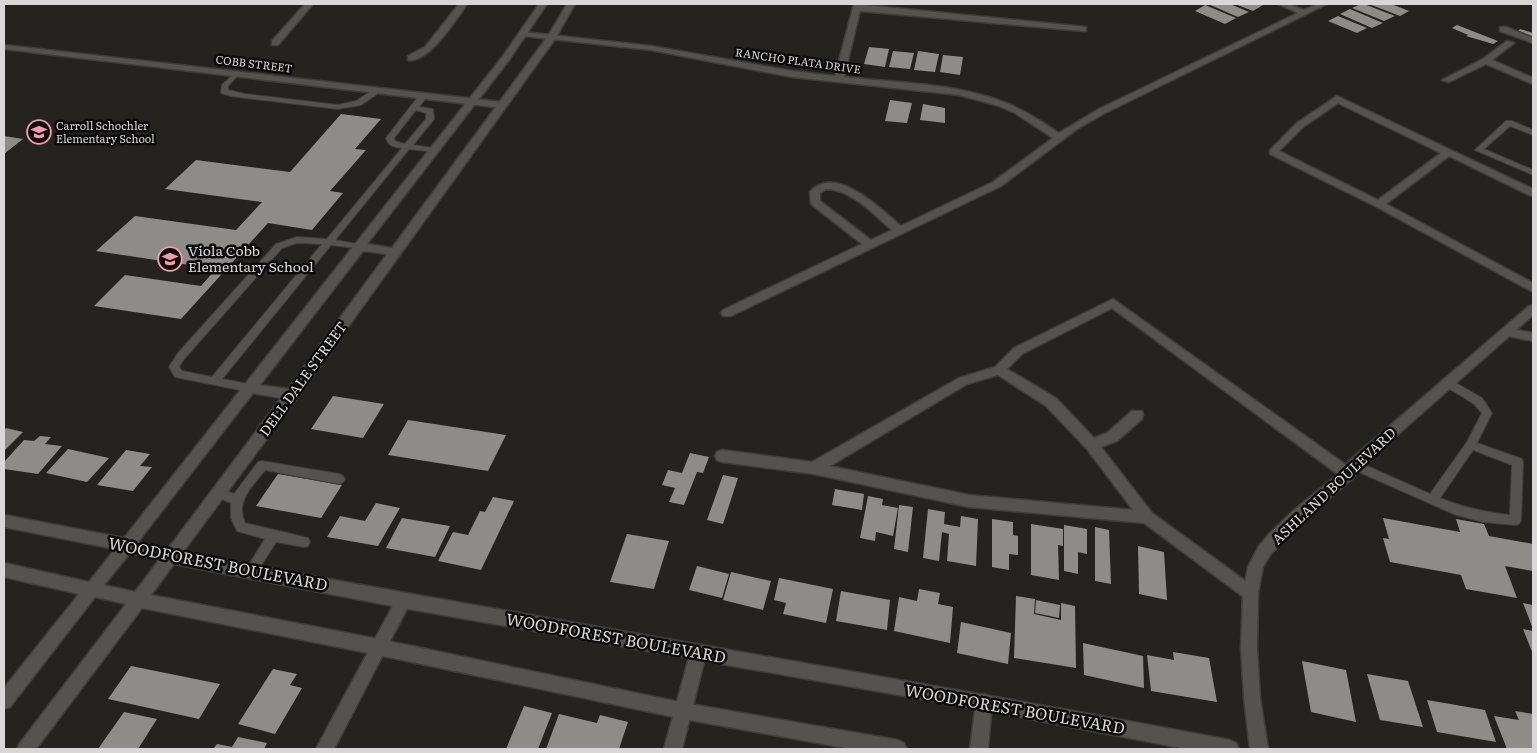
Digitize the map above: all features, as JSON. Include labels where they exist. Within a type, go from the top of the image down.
[{"type":"street","points":[[275,43],[309,4]]},
{"type":"street","points":[[410,58],[428,49],[463,4]]},
{"type":"street","points":[[4,701],[360,247],[524,34],[543,4]]},
{"type":"street","name":"DELL DALE STREET","points":[[26,749],[292,395],[552,37],[571,4]]},
{"type":"street","points":[[1282,4],[1305,13]]},
{"type":"street","points":[[727,313],[997,184],[1074,127],[1102,111],[1323,4]]},
{"type":"street","points":[[839,79],[857,6],[1083,29]]},
{"type":"street","points":[[1503,29],[1533,41]]},
{"type":"street","name":"RANCHO PLATA DRIVE","points":[[524,34],[651,48],[733,64],[839,79],[960,92],[980,96],[1018,111],[1060,138]]},
{"type":"street","points":[[1446,80],[1486,62],[1510,43]]},
{"type":"street","name":"COBB STREET","points":[[4,47],[502,105]]},
{"type":"street","points":[[1486,62],[1533,81]]},
{"type":"street","points":[[1533,194],[1337,99],[1300,125],[1273,152],[1379,204],[1533,288]]},
{"type":"street","points":[[1379,204],[1448,152]]},
{"type":"street","points":[[870,245],[816,202],[815,192],[818,189],[823,186],[836,186],[850,191],[899,230]]},
{"type":"street","points":[[360,247],[395,252]]},
{"type":"street","points":[[814,468],[963,381],[999,370],[1018,351],[1113,304],[1351,469]]},
{"type":"street","name":"ASHLAND BOULEVARD","points":[[1259,749],[1250,684],[1248,646],[1251,583],[1258,560],[1272,540],[1533,309]]},
{"type":"street","points":[[1507,332],[1533,337]]},
{"type":"street","points":[[999,370],[1051,402],[1092,444],[1147,517],[1250,593]]},
{"type":"street","points":[[250,388],[292,395]]},
{"type":"street","points":[[1092,444],[1112,437],[1137,415]]},
{"type":"street","points":[[722,456],[814,468],[969,501],[1147,517]]},
{"type":"street","name":"WOODFOREST BOULEVARD","points":[[4,521],[126,545],[172,557],[403,601],[698,654],[984,702],[1230,749]]},
{"type":"street","points":[[4,570],[139,600],[378,647],[684,711],[898,749]]},
{"type":"street","points":[[325,749],[403,601]]},
{"type":"street","points":[[673,749],[698,654]]},
{"type":"street","points":[[980,749],[984,702]]},
{"type":"lane","points":[[237,74],[224,86],[224,91],[231,94],[338,107],[358,104],[379,90]]},
{"type":"lane","points":[[424,95],[390,138],[391,142],[396,145],[434,150]]},
{"type":"lane","points":[[214,381],[430,119],[430,111],[414,108]]},
{"type":"lane","points":[[1533,133],[1509,122],[1480,150],[1533,174]]},
{"type":"lane","points":[[250,388],[179,374],[174,367],[181,356],[279,246],[287,241],[298,239],[360,247]]},
{"type":"lane","points":[[1432,499],[1471,445],[1487,412],[1478,401],[1448,383]]},
{"type":"lane","points":[[1351,469],[1432,499],[1456,510],[1483,517],[1515,520],[1518,462],[1471,445]]},
{"type":"lane","points":[[304,542],[241,527],[237,518],[236,500],[262,465],[340,479]]},
{"type":"lane","points":[[219,493],[236,500]]},
{"type":"lane","points":[[251,571],[273,536]]},
{"type":"building","points":[[1208,4],[1230,4],[1249,12],[1238,17]]},
{"type":"building","points":[[1235,4],[1260,4],[1263,5],[1253,11]]},
{"type":"building","points":[[1361,4],[1395,16],[1384,21],[1352,8]]},
{"type":"building","points":[[1369,4],[1391,4],[1409,11],[1400,16]]},
{"type":"building","points":[[1205,5],[1236,18],[1225,24],[1195,11]]},
{"type":"building","points":[[1350,9],[1383,23],[1372,28],[1340,14]]},
{"type":"building","points":[[1338,16],[1367,28],[1357,33],[1328,21]]},
{"type":"building","points":[[1457,25],[1498,41],[1493,44],[1466,36],[1468,35],[1452,28]]},
{"type":"building","points":[[1520,29],[1533,33],[1533,38],[1516,33]]},
{"type":"building","points":[[869,47],[889,49],[885,67],[864,64]]},
{"type":"building","points":[[893,51],[914,53],[910,69],[889,67]]},
{"type":"building","points":[[918,51],[939,54],[935,72],[914,70]]},
{"type":"building","points":[[943,55],[963,57],[960,75],[940,72]]},
{"type":"building","points":[[890,100],[912,103],[907,123],[885,121]]},
{"type":"building","points":[[923,104],[945,108],[945,123],[920,120]]},
{"type":"building","points":[[341,114],[381,119],[355,149],[366,150],[330,191],[343,193],[312,230],[268,223],[181,319],[94,306],[125,275],[201,286],[216,269],[96,251],[135,216],[236,230],[262,202],[165,189],[196,160],[290,172]]},
{"type":"building","points":[[4,136],[23,139],[4,154]]},
{"type":"building","points":[[333,396],[384,404],[363,438],[311,429]]},
{"type":"building","points":[[408,420],[506,435],[488,471],[388,455]]},
{"type":"building","points":[[6,428],[23,432],[4,451],[4,430]]},
{"type":"building","points":[[40,436],[51,437],[45,444],[62,446],[38,474],[4,469],[4,462],[24,440],[34,441]]},
{"type":"building","points":[[68,449],[109,458],[87,482],[46,473]]},
{"type":"building","points":[[126,450],[150,454],[140,466],[152,467],[133,491],[97,485]]},
{"type":"building","points":[[690,453],[709,457],[703,473],[697,472],[684,505],[669,502],[675,488],[662,485],[668,470],[682,473]]},
{"type":"building","points":[[278,474],[342,485],[321,518],[256,506]]},
{"type":"building","points":[[723,475],[738,478],[723,524],[707,520]]},
{"type":"building","points":[[835,489],[864,494],[862,510],[832,505]]},
{"type":"building","points":[[868,496],[883,499],[882,505],[898,508],[893,536],[876,532],[875,541],[860,538]]},
{"type":"building","points":[[493,497],[514,501],[481,570],[438,561],[453,532],[468,535],[480,511],[485,512]]},
{"type":"building","points":[[376,503],[400,508],[378,546],[327,537],[340,516],[365,521]]},
{"type":"building","points":[[899,505],[913,507],[908,552],[894,549]]},
{"type":"building","points":[[928,509],[945,512],[944,524],[960,527],[961,516],[978,519],[976,566],[947,561],[949,534],[942,532],[939,561],[923,558]]},
{"type":"building","points":[[402,518],[450,526],[435,557],[386,548]]},
{"type":"building","points":[[1383,518],[1460,532],[1456,519],[1484,524],[1489,536],[1533,544],[1533,571],[1505,566],[1517,598],[1466,589],[1461,575],[1390,562],[1383,538],[1389,539]]},
{"type":"building","points":[[992,519],[1013,522],[1013,535],[1018,536],[1018,555],[1009,554],[1009,570],[992,567]]},
{"type":"building","points":[[1031,524],[1063,529],[1063,546],[1058,545],[1059,580],[1031,575]]},
{"type":"building","points":[[1064,525],[1087,529],[1087,554],[1078,552],[1078,574],[1064,571]]},
{"type":"building","points":[[1095,527],[1109,530],[1111,584],[1095,581]]},
{"type":"building","points":[[627,534],[669,541],[654,589],[610,582]]},
{"type":"building","points":[[1138,546],[1164,552],[1167,600],[1139,594]]},
{"type":"building","points":[[697,566],[729,574],[722,598],[689,590]]},
{"type":"building","points":[[731,572],[771,581],[763,610],[723,600]]},
{"type":"building","points":[[779,578],[833,589],[826,623],[783,614],[786,603],[774,600]]},
{"type":"building","points":[[919,589],[940,593],[938,604],[953,607],[950,643],[894,631],[899,597],[917,601]]},
{"type":"building","points":[[841,591],[890,600],[887,630],[836,621]]},
{"type":"building","points":[[1016,596],[1035,599],[1034,614],[1061,620],[1061,603],[1075,606],[1076,668],[1014,658]]},
{"type":"building","points":[[1036,600],[1060,605],[1059,618],[1035,613]]},
{"type":"building","points":[[1523,603],[1533,605],[1533,629]]},
{"type":"building","points":[[961,622],[1011,633],[1008,664],[957,653]]},
{"type":"building","points":[[1523,629],[1533,631],[1533,654]]},
{"type":"building","points":[[1083,643],[1143,656],[1144,688],[1084,675]]},
{"type":"building","points":[[1173,652],[1209,658],[1217,702],[1151,691],[1147,655],[1174,660]]},
{"type":"building","points":[[1302,661],[1346,670],[1356,722],[1311,712]]},
{"type":"building","points":[[131,666],[220,684],[199,719],[108,699]]},
{"type":"building","points":[[273,669],[297,674],[290,685],[302,688],[275,734],[238,724]]},
{"type":"building","points":[[1367,674],[1408,681],[1423,727],[1380,720]]},
{"type":"building","points":[[1427,700],[1485,710],[1496,742],[1437,732]]},
{"type":"building","points":[[524,706],[552,713],[538,749],[506,749]]},
{"type":"building","points":[[1515,711],[1533,714],[1533,749],[1507,749],[1494,716],[1519,720]]},
{"type":"building","points":[[124,712],[157,719],[138,749],[98,749]]},
{"type":"building","points":[[559,714],[597,723],[600,715],[628,722],[619,749],[546,749]]},
{"type":"building","points":[[238,737],[267,743],[264,749],[213,749],[217,744],[232,747]]},
{"type":"place","name":"Carroll Schochler Elementary School","points":[[39,132]]},
{"type":"place","name":"Viola Cobb Elementary School","points":[[170,259]]}]
